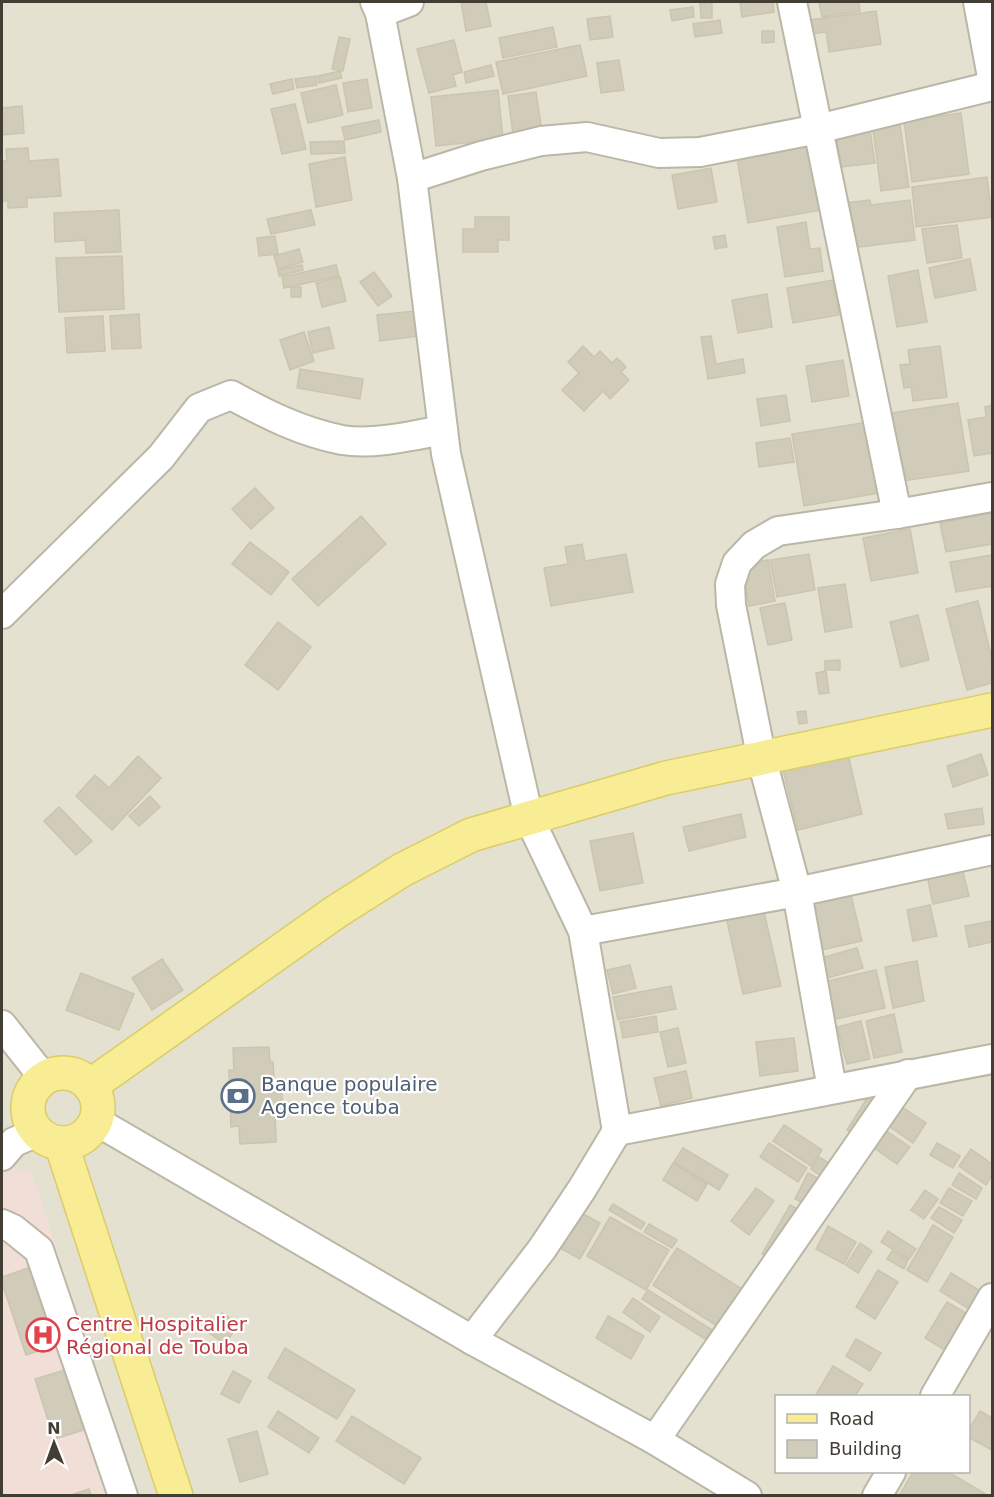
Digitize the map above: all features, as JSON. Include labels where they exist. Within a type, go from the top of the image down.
[{"type":"main road","points":[[90,1086],[337,911],[402,870],[471,836],[666,778],[993,710]]},
{"type":"main road","points":[[56,1073],[69,1073],[80,1077],[90,1086],[98,1108],[96,1121],[82,1137],[72,1142],[50,1137],[31,1122],[29,1097],[35,1086],[44,1078],[56,1073]]},
{"type":"main road","points":[[50,1137],[176,1496]]},
{"type":"street","points":[[409,2],[378,7],[412,178],[446,454],[529,818],[583,931],[617,1131],[542,1249],[472,1340]]},
{"type":"street","points":[[792,2],[897,514]]},
{"type":"street","points":[[978,2],[993,77]]},
{"type":"street","points":[[412,178],[481,156],[541,141],[587,137],[659,153],[700,152],[819,129],[993,86]]},
{"type":"street","points":[[2,614],[161,457],[199,408],[231,394],[283,423],[343,440],[391,440],[443,430]]},
{"type":"street","points":[[832,1089],[797,892],[762,759],[731,605],[730,584],[736,563],[754,544],[778,531],[993,497]]},
{"type":"street","points":[[583,931],[797,892],[993,850]]},
{"type":"street","points":[[2,1025],[44,1078]]},
{"type":"street","points":[[617,1131],[993,1059]]},
{"type":"street","points":[[656,1440],[908,1074]]},
{"type":"street","points":[[96,1121],[472,1340],[656,1440],[747,1496]]},
{"type":"street","points":[[2,1156],[14,1142],[50,1137]]},
{"type":"street","points":[[2,1224],[13,1228],[39,1250],[123,1496]]},
{"type":"street","points":[[936,1395],[993,1298]]},
{"type":"street","points":[[877,1496],[890,1473]]},
{"type":"shaded area","points":[[2,2],[992,2],[992,1495],[2,1496]]},
{"type":"shaded area","name":"Centre Hospitalier Régional de Touba","points":[[2,1165],[32,1174],[139,1495],[2,1495]]},
{"type":"building","points":[[461,2],[486,2],[491,26],[466,31]]},
{"type":"building","points":[[740,2],[773,2],[774,12],[742,17]]},
{"type":"building","points":[[819,2],[859,2],[860,11],[822,17]]},
{"type":"building","points":[[700,3],[712,3],[712,18],[701,18]]},
{"type":"building","points":[[693,7],[694,17],[672,21],[670,10]]},
{"type":"building","points":[[876,11],[881,44],[829,52],[826,32],[812,34],[810,20]]},
{"type":"building","points":[[610,16],[613,37],[590,40],[587,19]]},
{"type":"building","points":[[720,20],[722,33],[695,37],[693,24]]},
{"type":"building","points":[[553,27],[557,47],[503,58],[499,38]]},
{"type":"building","points":[[762,31],[774,31],[774,42],[762,43]]},
{"type":"building","points":[[339,37],[350,39],[343,71],[332,69]]},
{"type":"building","points":[[454,40],[462,72],[453,75],[456,86],[429,93],[417,49]]},
{"type":"building","points":[[580,45],[587,76],[503,94],[496,62]]},
{"type":"building","points":[[619,60],[624,90],[601,93],[597,63]]},
{"type":"building","points":[[491,65],[494,76],[466,83],[464,72]]},
{"type":"building","points":[[340,71],[342,78],[319,83],[318,76]]},
{"type":"building","points":[[316,76],[317,85],[297,88],[295,79]]},
{"type":"building","points":[[292,79],[294,89],[273,94],[270,84]]},
{"type":"building","points":[[367,79],[372,108],[348,112],[343,83]]},
{"type":"building","points":[[336,85],[343,115],[308,123],[301,93]]},
{"type":"building","points":[[498,90],[503,139],[436,146],[431,97]]},
{"type":"building","points":[[536,92],[543,138],[514,142],[508,96]]},
{"type":"building","points":[[295,104],[306,149],[282,154],[271,109]]},
{"type":"building","points":[[22,106],[24,133],[2,135],[2,108]]},
{"type":"building","points":[[961,113],[969,174],[912,182],[904,121]]},
{"type":"building","points":[[379,120],[381,132],[345,140],[342,127]]},
{"type":"building","points":[[900,125],[909,187],[881,191],[873,129]]},
{"type":"building","points":[[870,129],[875,163],[841,167],[836,133]]},
{"type":"building","points":[[815,138],[827,209],[748,223],[736,152]]},
{"type":"building","points":[[344,141],[345,153],[311,154],[310,142]]},
{"type":"building","points":[[28,148],[29,161],[58,159],[61,196],[27,198],[27,207],[8,208],[8,201],[2,201],[2,161],[7,161],[6,149]]},
{"type":"building","points":[[345,157],[352,200],[316,207],[309,164]]},
{"type":"building","points":[[711,168],[717,202],[678,209],[672,175]]},
{"type":"building","points":[[987,177],[992,217],[916,227],[912,187]]},
{"type":"building","points":[[870,200],[871,205],[910,200],[915,240],[852,248],[846,203]]},
{"type":"building","points":[[119,210],[121,252],[86,253],[85,240],[55,242],[54,213]]},
{"type":"building","points":[[311,210],[315,225],[271,234],[267,219]]},
{"type":"building","points":[[475,217],[509,217],[509,240],[498,240],[498,252],[463,252],[463,229],[475,229]]},
{"type":"building","points":[[806,222],[810,249],[820,248],[823,271],[785,277],[777,227]]},
{"type":"building","points":[[957,225],[962,258],[927,263],[922,229]]},
{"type":"building","points":[[725,235],[727,247],[715,249],[713,237]]},
{"type":"building","points":[[275,236],[278,254],[259,256],[257,238]]},
{"type":"building","points":[[299,249],[303,262],[278,269],[274,256]]},
{"type":"building","points":[[122,256],[124,309],[59,312],[56,258]]},
{"type":"building","points":[[970,259],[976,290],[935,298],[929,268]]},
{"type":"building","points":[[302,265],[303,270],[279,276],[278,270]]},
{"type":"building","points":[[336,265],[339,276],[284,288],[282,277]]},
{"type":"building","points":[[918,270],[927,322],[897,327],[888,276]]},
{"type":"building","points":[[374,272],[392,296],[378,306],[360,282]]},
{"type":"building","points":[[340,277],[346,301],[322,307],[316,283]]},
{"type":"building","points":[[833,280],[839,315],[793,323],[787,288]]},
{"type":"building","points":[[291,287],[301,287],[301,297],[291,297]]},
{"type":"building","points":[[767,294],[772,327],[738,333],[732,300]]},
{"type":"building","points":[[415,311],[418,336],[380,341],[377,315]]},
{"type":"building","points":[[139,314],[141,348],[112,349],[110,316]]},
{"type":"building","points":[[103,316],[105,351],[67,353],[65,318]]},
{"type":"building","points":[[329,327],[334,348],[313,353],[308,332]]},
{"type":"building","points":[[304,332],[314,361],[290,370],[280,340]]},
{"type":"building","points":[[711,336],[716,364],[743,359],[745,373],[708,379],[701,337]]},
{"type":"building","points":[[583,346],[594,357],[600,351],[612,363],[617,358],[626,367],[621,372],[629,380],[610,399],[603,391],[584,411],[562,390],[579,373],[568,362]]},
{"type":"building","points":[[940,346],[947,397],[913,401],[911,387],[904,388],[900,365],[910,364],[908,350]]},
{"type":"building","points":[[843,360],[849,396],[812,402],[806,366]]},
{"type":"building","points":[[300,369],[363,379],[360,399],[297,388]]},
{"type":"building","points":[[786,395],[790,421],[761,426],[757,399]]},
{"type":"building","points":[[958,403],[969,471],[903,481],[892,413]]},
{"type":"building","points":[[992,405],[992,453],[974,456],[968,420],[986,417],[985,407]]},
{"type":"building","points":[[868,422],[880,493],[804,506],[792,434]]},
{"type":"building","points":[[790,438],[794,462],[759,467],[756,443]]},
{"type":"building","points":[[255,488],[274,508],[251,529],[232,509]]},
{"type":"building","points":[[992,513],[992,544],[946,552],[940,523]]},
{"type":"building","points":[[361,516],[386,544],[318,606],[292,579]]},
{"type":"building","points":[[910,529],[918,573],[871,581],[863,538]]},
{"type":"building","points":[[250,542],[289,572],[271,595],[232,564]]},
{"type":"building","points":[[582,544],[585,561],[626,554],[633,592],[551,606],[544,568],[568,564],[565,547]]},
{"type":"building","points":[[809,554],[815,590],[777,597],[770,560]]},
{"type":"building","points":[[992,555],[992,586],[956,592],[950,562]]},
{"type":"building","points":[[768,560],[775,601],[749,606],[741,565]]},
{"type":"building","points":[[845,584],[852,627],[825,632],[818,588]]},
{"type":"building","points":[[978,601],[992,659],[992,683],[967,690],[946,609]]},
{"type":"building","points":[[785,603],[792,640],[768,645],[760,608]]},
{"type":"building","points":[[918,615],[929,660],[901,667],[890,622]]},
{"type":"building","points":[[278,622],[311,647],[278,690],[245,665]]},
{"type":"building","points":[[840,660],[840,670],[825,670],[825,661]]},
{"type":"building","points":[[826,671],[829,693],[819,694],[816,673]]},
{"type":"building","points":[[806,711],[807,723],[799,724],[797,712]]},
{"type":"building","points":[[847,750],[862,814],[798,830],[782,766]]},
{"type":"building","points":[[981,754],[988,775],[953,787],[947,766]]},
{"type":"building","points":[[138,756],[161,778],[112,830],[76,796],[95,775],[109,788]]},
{"type":"building","points":[[150,796],[160,807],[139,826],[129,816]]},
{"type":"building","points":[[59,807],[92,841],[76,855],[44,821]]},
{"type":"building","points":[[982,808],[984,824],[948,829],[945,814]]},
{"type":"building","points":[[741,814],[746,837],[689,851],[683,827]]},
{"type":"building","points":[[633,833],[643,883],[600,891],[590,841]]},
{"type":"building","points":[[962,868],[969,896],[933,904],[927,876]]},
{"type":"building","points":[[850,891],[862,941],[821,950],[809,900]]},
{"type":"building","points":[[762,903],[781,986],[743,994],[725,912]]},
{"type":"building","points":[[930,905],[937,936],[913,941],[907,910]]},
{"type":"building","points":[[992,921],[992,942],[969,947],[965,926]]},
{"type":"building","points":[[857,948],[863,968],[827,978],[821,958]]},
{"type":"building","points":[[162,959],[183,990],[152,1010],[132,978]]},
{"type":"building","points":[[917,961],[924,1001],[893,1008],[885,967]]},
{"type":"building","points":[[630,965],[636,988],[613,994],[607,970]]},
{"type":"building","points":[[876,970],[885,1008],[832,1020],[823,982]]},
{"type":"building","points":[[81,973],[134,994],[119,1030],[66,1010]]},
{"type":"building","points":[[671,986],[676,1009],[618,1020],[613,997]]},
{"type":"building","points":[[894,1014],[902,1052],[874,1058],[866,1021]]},
{"type":"building","points":[[656,1016],[658,1032],[623,1038],[620,1022]]},
{"type":"building","points":[[861,1021],[870,1059],[847,1064],[837,1027]]},
{"type":"building","points":[[678,1028],[686,1063],[668,1067],[660,1032]]},
{"type":"building","points":[[794,1038],[798,1071],[760,1076],[756,1042]]},
{"type":"building","points":[[269,1047],[270,1062],[273,1062],[275,1094],[282,1093],[282,1100],[277,1101],[278,1111],[275,1111],[276,1142],[240,1144],[239,1126],[231,1127],[229,1070],[234,1070],[233,1048]]},
{"type":"building","points":[[686,1071],[692,1098],[661,1106],[654,1078]]},
{"type":"building","points":[[867,1098],[881,1106],[861,1138],[847,1130]]},
{"type":"building","points":[[899,1105],[926,1123],[913,1143],[886,1124]]},
{"type":"building","points":[[784,1125],[822,1150],[811,1166],[773,1141]]},
{"type":"building","points":[[882,1128],[910,1147],[897,1164],[870,1145]]},
{"type":"building","points":[[769,1143],[807,1168],[798,1182],[760,1157]]},
{"type":"building","points":[[937,1143],[960,1156],[953,1168],[930,1155]]},
{"type":"building","points":[[683,1148],[728,1175],[719,1190],[674,1162]]},
{"type":"building","points":[[971,1149],[992,1164],[992,1175],[986,1185],[959,1166]]},
{"type":"building","points":[[819,1157],[832,1165],[824,1178],[811,1169]]},
{"type":"building","points":[[673,1163],[707,1184],[697,1201],[663,1180]]},
{"type":"building","points":[[808,1173],[823,1181],[810,1206],[795,1199]]},
{"type":"building","points":[[959,1173],[982,1188],[976,1199],[952,1185]]},
{"type":"building","points":[[756,1188],[774,1201],[749,1235],[731,1221]]},
{"type":"building","points":[[949,1188],[972,1201],[963,1216],[940,1203]]},
{"type":"building","points":[[925,1190],[938,1199],[924,1219],[911,1210]]},
{"type":"building","points":[[613,1204],[645,1223],[641,1229],[609,1210]]},
{"type":"building","points":[[790,1205],[805,1213],[777,1263],[762,1254]]},
{"type":"building","points":[[939,1207],[962,1220],[954,1233],[931,1218]]},
{"type":"building","points":[[578,1211],[600,1223],[580,1259],[558,1247]]},
{"type":"building","points":[[610,1217],[669,1250],[646,1290],[587,1256]]},
{"type":"building","points":[[649,1224],[677,1240],[672,1248],[644,1232]]},
{"type":"building","points":[[933,1225],[953,1237],[927,1282],[907,1270]]},
{"type":"building","points":[[828,1226],[856,1242],[844,1264],[816,1249]]},
{"type":"building","points":[[888,1231],[916,1249],[909,1259],[881,1242]]},
{"type":"building","points":[[860,1243],[872,1251],[858,1273],[846,1265]]},
{"type":"building","points":[[677,1248],[742,1289],[717,1326],[653,1285]]},
{"type":"building","points":[[892,1251],[908,1260],[904,1269],[887,1259]]},
{"type":"building","points":[[31,1267],[57,1345],[26,1355],[2,1277]]},
{"type":"building","points":[[878,1270],[898,1282],[875,1319],[856,1307]]},
{"type":"building","points":[[951,1273],[985,1294],[974,1312],[940,1291]]},
{"type":"building","points":[[648,1290],[712,1330],[705,1339],[642,1299]]},
{"type":"building","points":[[633,1298],[660,1317],[650,1332],[623,1312]]},
{"type":"building","points":[[947,1302],[969,1315],[948,1352],[925,1338]]},
{"type":"building","points":[[222,1313],[239,1324],[225,1344],[208,1332]]},
{"type":"building","points":[[608,1316],[644,1336],[631,1359],[596,1338]]},
{"type":"building","points":[[856,1339],[881,1353],[870,1371],[846,1356]]},
{"type":"building","points":[[285,1348],[355,1390],[337,1419],[268,1378]]},
{"type":"building","points":[[833,1366],[863,1384],[856,1395],[816,1395]]},
{"type":"building","points":[[65,1370],[84,1430],[54,1439],[35,1379]]},
{"type":"building","points":[[233,1371],[251,1381],[239,1403],[221,1394]]},
{"type":"building","points":[[278,1411],[319,1438],[309,1453],[268,1427]]},
{"type":"building","points":[[980,1411],[992,1418],[992,1450],[970,1438],[970,1428]]},
{"type":"building","points":[[352,1416],[421,1458],[404,1484],[336,1441]]},
{"type":"building","points":[[257,1431],[268,1474],[240,1482],[228,1439]]},
{"type":"building","points":[[912,1473],[950,1473],[989,1496],[899,1496]]},
{"type":"building","points":[[89,1489],[91,1496],[68,1496]]},
{"type":"place","name":"Banque populaire Agence touba","points":[[238,1096]]},
{"type":"place","name":"Centre Hospitalier Régional de Touba","points":[[43,1335]]}]
